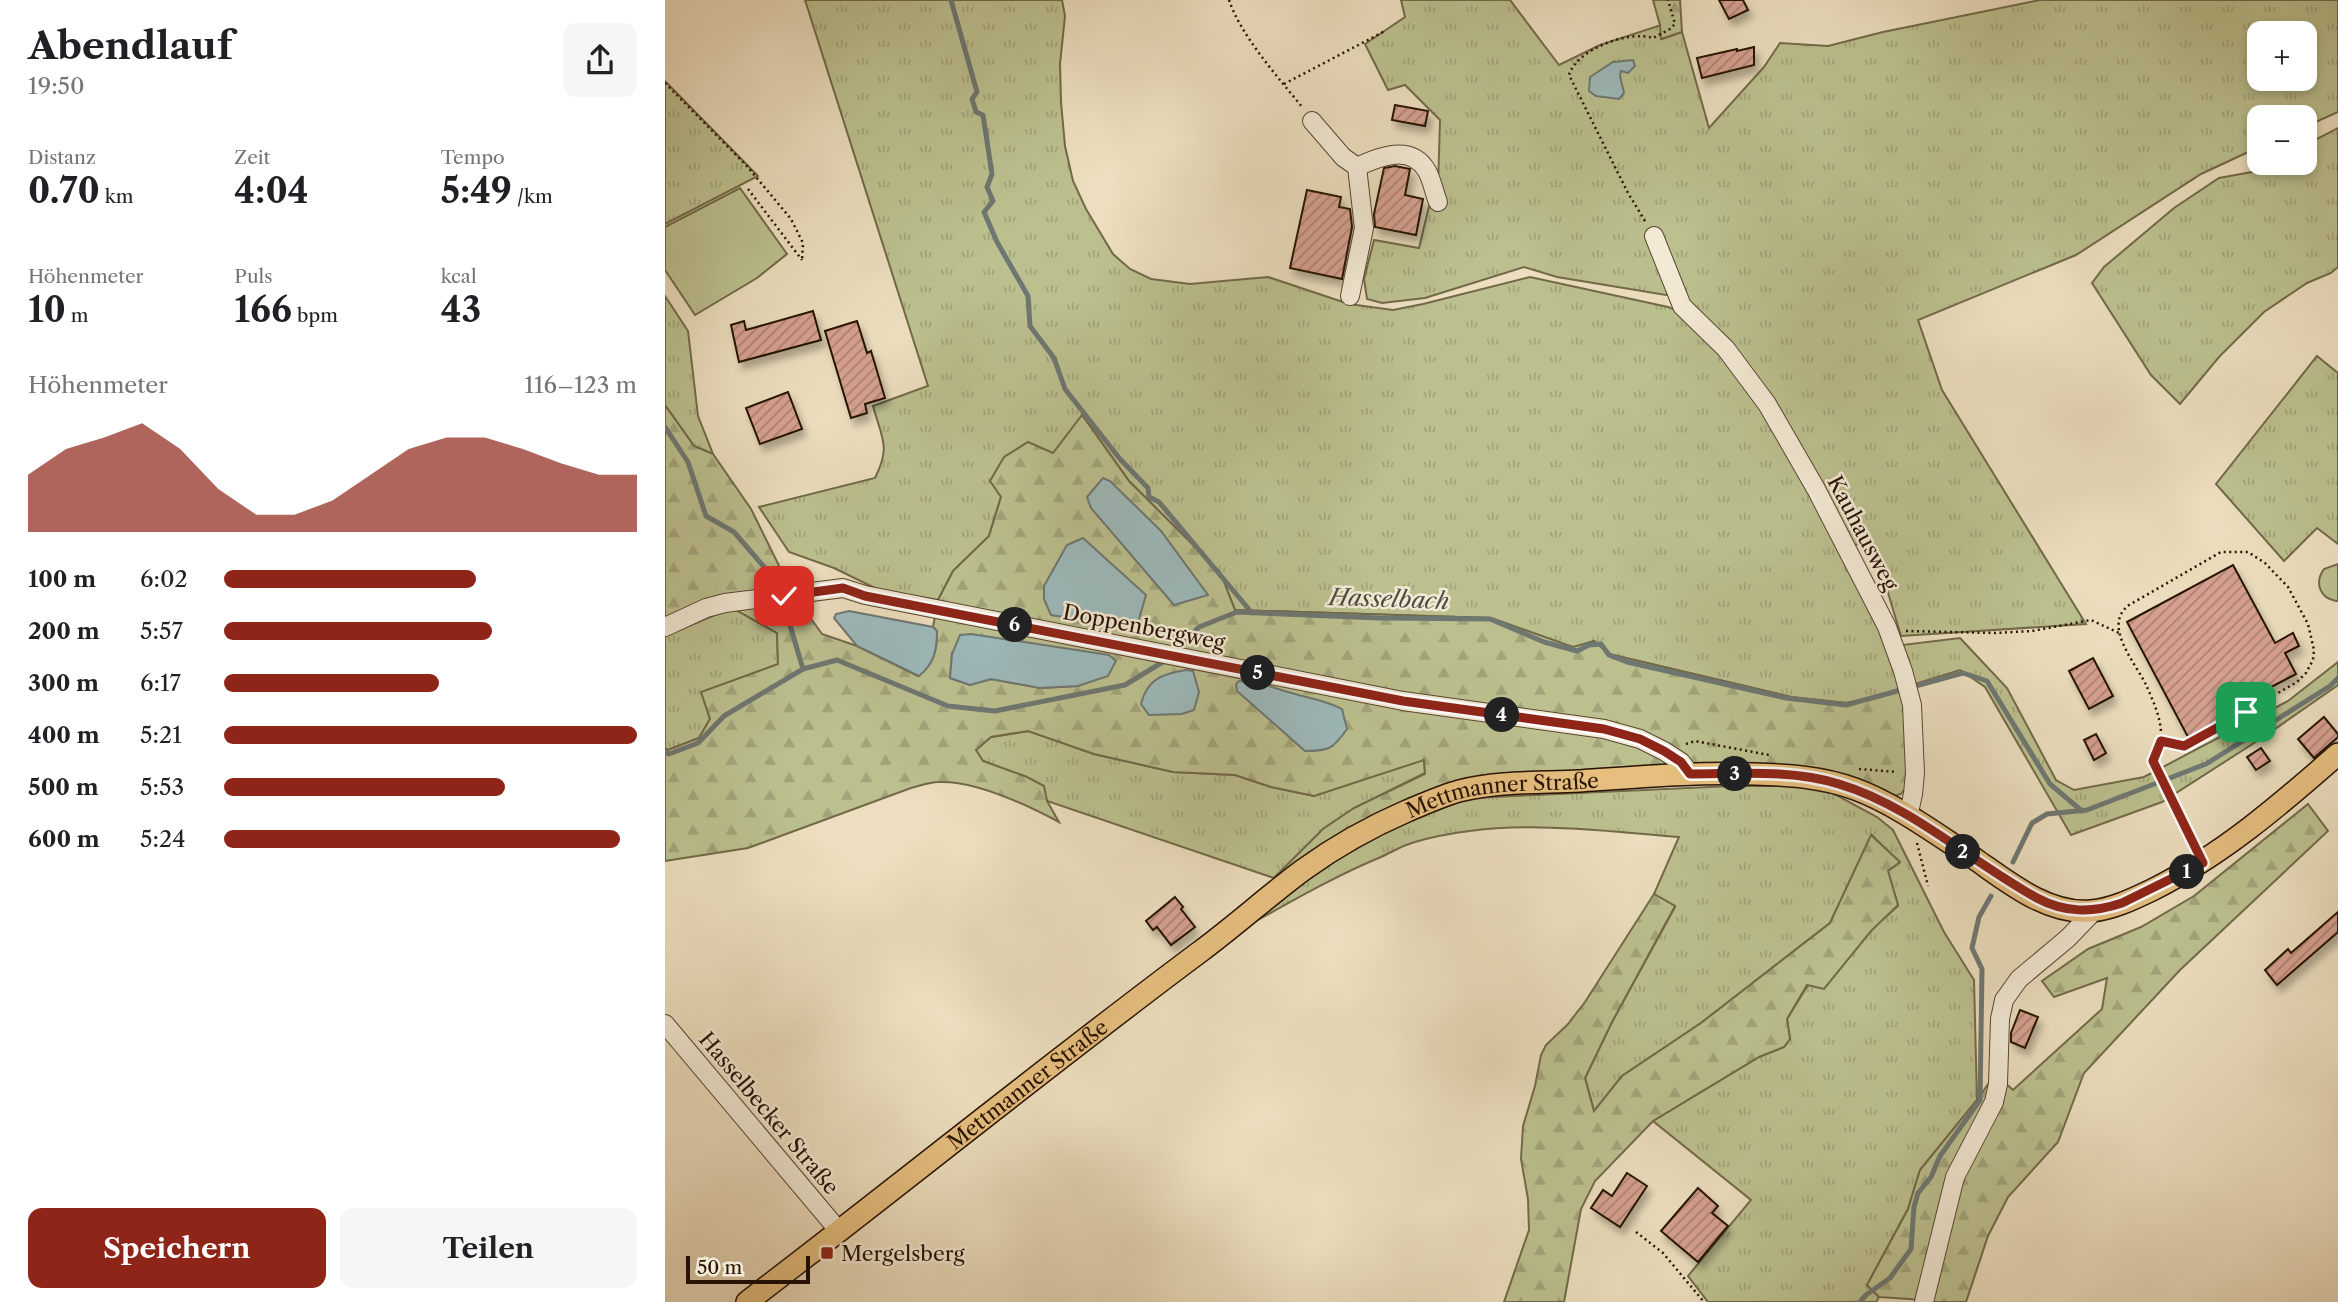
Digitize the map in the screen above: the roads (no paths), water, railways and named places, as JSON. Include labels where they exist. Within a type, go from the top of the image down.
[{"type":"main road","name":"Mettmanner Straße","points":[[747,1302],[1081,1040],[1227,932],[1302,871],[1354,837],[1433,800],[1478,787],[1690,774],[1814,778],[1856,789],[2047,903],[2094,911],[2132,899],[2203,863],[2304,785],[2338,754]]},
{"type":"street","points":[[1312,121],[1343,157],[1357,167],[1364,228],[1350,296]]},
{"type":"street","points":[[1357,167],[1379,157],[1397,154],[1415,158],[1426,170],[1438,202]]},
{"type":"street","name":"Kauhausweg","points":[[1654,236],[1682,306],[1726,349],[1767,404],[1816,489],[1889,633],[1912,705],[1915,773],[1907,817]]},
{"type":"street","name":"Doppenbergweg","points":[[665,627],[706,608],[725,603],[843,588],[865,596],[1403,701],[1604,729],[1640,739],[1664,751],[1681,762],[1690,774]]},
{"type":"street","points":[[1924,1302],[1955,1177],[1994,1102],[1998,1084],[2000,1019],[2004,1000],[2019,979],[2068,938],[2094,911]]},
{"type":"street","name":"Hasselbecker Straße","points":[[665,1024],[839,1231]]},
{"type":"water","points":[[1633,60],[1635,66],[1628,73],[1621,71],[1624,93],[1619,99],[1596,96],[1589,91],[1590,77],[1613,62]]},
{"type":"water","points":[[1103,478],[1110,481],[1161,531],[1208,595],[1174,605],[1091,508],[1087,497]]},
{"type":"water","points":[[1083,538],[1146,595],[1136,629],[1051,615],[1044,599],[1044,586],[1067,545]]},
{"type":"water","points":[[849,611],[933,627],[937,631],[936,644],[928,667],[919,676],[857,646],[834,618],[836,614]]},
{"type":"water","points":[[971,634],[1109,655],[1116,661],[1108,676],[1078,686],[1040,688],[991,679],[970,685],[950,678],[952,654],[960,635]]},
{"type":"water","points":[[1186,670],[1193,671],[1199,692],[1194,710],[1182,714],[1149,715],[1141,704],[1147,689],[1163,676]]},
{"type":"water","points":[[1239,681],[1264,685],[1336,706],[1342,709],[1347,729],[1330,748],[1305,751],[1237,691],[1236,684]]},
{"type":"waterway","points":[[951,0],[977,92],[972,99],[976,112],[983,115],[992,174],[987,187],[993,201],[984,212],[997,242],[1028,296],[1030,326],[1054,358],[1065,389],[1120,459],[1148,488],[1149,497],[1159,502],[1252,613]]},
{"type":"waterway","points":[[665,427],[688,462],[706,516],[734,532],[777,582]]},
{"type":"waterway","points":[[784,605],[803,669]]},
{"type":"waterway","name":"Hasselbach","points":[[1175,651],[1199,627],[1237,612],[1490,619],[1544,642],[1577,651],[1589,645],[1601,644],[1609,655],[1627,662],[1786,698],[1846,705],[1963,673],[1987,681],[2050,784],[2082,811]]},
{"type":"waterway","name":"Hasselbach","points":[[665,752],[669,754],[698,743],[724,716],[803,669],[837,660],[948,706],[995,711],[1125,685],[1166,660]]},
{"type":"waterway","points":[[2013,862],[2032,823],[2047,814],[2087,810],[2206,764],[2330,686],[2338,678]]},
{"type":"waterway","points":[[1860,1302],[1890,1278],[1911,1249],[1914,1207],[1918,1193],[1931,1177],[1940,1156],[1980,1100],[1982,969],[1972,948],[1979,917],[1991,896]]},
{"type":"place","name":"Mergelsberg","points":[[827,1253]]}]
